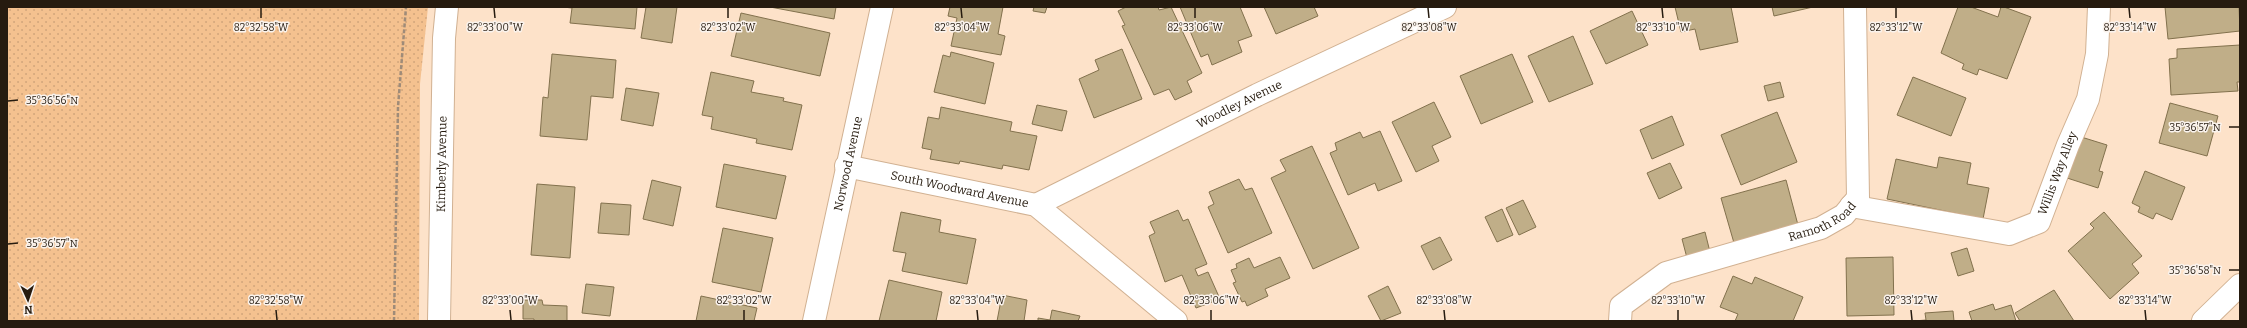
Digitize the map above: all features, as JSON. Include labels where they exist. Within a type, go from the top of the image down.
[{"type":"street","name":"Kimberly Avenue","points":[[439,321],[444,38],[447,7]]},
{"type":"street","name":"Norwood Avenue","points":[[814,321],[846,166],[882,7]]},
{"type":"street","name":"Woodley Avenue","points":[[1036,205],[1257,94],[1445,7]]},
{"type":"street","name":"Ramoth Road","points":[[1620,321],[1621,306],[1666,273],[1821,228],[1844,215],[1858,198],[1855,7]]},
{"type":"street","name":"Willis Way Alley","points":[[1851,206],[2009,234],[2039,222],[2068,145],[2088,99],[2097,54],[2099,7]]},
{"type":"street","name":"South Woodward Avenue","points":[[846,166],[1036,205],[1176,321]]},
{"type":"street","points":[[2203,321],[2240,285]]},
{"type":"path","points":[[394,321],[398,107],[406,7]]},
{"type":"shaded area","points":[[7,7],[428,7],[420,84],[419,321],[7,321]]},
{"type":"building","points":[[563,7],[637,7],[635,29],[570,23],[572,8]]},
{"type":"building","points":[[646,7],[677,7],[672,43],[641,38]]},
{"type":"building","points":[[770,7],[836,7],[834,19]]},
{"type":"building","points":[[950,7],[1003,7],[998,34],[1005,36],[1001,55],[951,46],[957,18],[948,16]]},
{"type":"building","points":[[1034,7],[1047,7],[1045,13],[1033,11]]},
{"type":"building","points":[[1126,7],[1158,7],[1159,10],[1171,7],[1202,73],[1187,81],[1192,92],[1175,100],[1169,89],[1154,95],[1122,26],[1125,25],[1118,11]]},
{"type":"building","points":[[1180,7],[1240,7],[1252,36],[1238,41],[1242,52],[1212,65],[1208,54],[1201,57]]},
{"type":"building","points":[[1264,7],[1314,7],[1318,16],[1276,34]]},
{"type":"building","points":[[1675,7],[1731,7],[1738,42],[1700,50],[1695,29],[1681,32]]},
{"type":"building","points":[[1772,7],[1813,7],[1774,16]]},
{"type":"building","points":[[1958,7],[1971,7],[1998,17],[2001,7],[2004,7],[2031,17],[2007,79],[1979,69],[1977,75],[1962,69],[1964,64],[1941,53]]},
{"type":"building","points":[[2165,7],[2239,7],[2240,31],[2168,39]]},
{"type":"building","points":[[1632,11],[1648,45],[1606,64],[1590,31]]},
{"type":"building","points":[[741,13],[830,33],[820,76],[731,56]]},
{"type":"building","points":[[1573,36],[1593,84],[1549,102],[1528,56]]},
{"type":"building","points":[[2240,45],[2240,82],[2237,82],[2238,91],[2171,95],[2169,59],[2177,58],[2177,49]]},
{"type":"building","points":[[1122,49],[1142,99],[1094,118],[1079,79],[1099,70],[1095,60]]},
{"type":"building","points":[[951,52],[994,63],[985,104],[934,92],[943,55],[950,57]]},
{"type":"building","points":[[552,54],[616,60],[613,98],[591,96],[587,140],[540,136],[543,97],[548,98]]},
{"type":"building","points":[[1512,54],[1533,102],[1481,124],[1460,76]]},
{"type":"building","points":[[711,72],[754,81],[751,92],[784,98],[783,101],[802,105],[792,150],[756,143],[757,139],[711,129],[713,117],[702,115]]},
{"type":"building","points":[[1913,77],[1966,98],[1951,136],[1897,115]]},
{"type":"building","points":[[1780,82],[1784,97],[1768,101],[1764,86]]},
{"type":"building","points":[[626,88],[659,93],[653,126],[621,120]]},
{"type":"building","points":[[1434,102],[1451,137],[1432,146],[1439,161],[1416,172],[1392,122]]},
{"type":"building","points":[[2170,103],[2218,116],[2207,156],[2159,143]]},
{"type":"building","points":[[1037,105],[1067,111],[1062,131],[1032,124]]},
{"type":"building","points":[[941,107],[1012,122],[1010,131],[1037,136],[1029,170],[1003,165],[1002,169],[960,161],[959,164],[930,159],[932,150],[922,148],[928,117],[939,119]]},
{"type":"building","points":[[1777,112],[1797,162],[1741,185],[1721,135]]},
{"type":"building","points":[[1672,116],[1684,145],[1652,159],[1640,130]]},
{"type":"building","points":[[1380,131],[1402,181],[1378,191],[1375,183],[1348,195],[1330,153],[1337,150],[1335,143],[1360,132],[1363,138]]},
{"type":"building","points":[[2078,136],[2107,145],[2099,171],[2103,172],[2098,188],[2064,177]]},
{"type":"building","points":[[1312,146],[1359,248],[1313,269],[1271,178],[1286,171],[1280,160]]},
{"type":"building","points":[[1939,157],[1971,163],[1967,184],[1989,188],[1983,219],[1887,199],[1896,159],[1937,168]]},
{"type":"building","points":[[1670,163],[1682,188],[1659,199],[1647,173]]},
{"type":"building","points":[[724,164],[786,176],[776,219],[716,207]]},
{"type":"building","points":[[2145,171],[2185,187],[2172,220],[2156,213],[2153,219],[2138,212],[2140,207],[2132,203]]},
{"type":"building","points":[[1239,179],[1245,190],[1252,188],[1272,233],[1228,253],[1208,207],[1214,204],[1209,192]]},
{"type":"building","points":[[652,180],[681,187],[673,226],[643,219]]},
{"type":"building","points":[[1786,180],[1798,225],[1734,243],[1721,198]]},
{"type":"building","points":[[537,184],[575,187],[570,258],[531,255]]},
{"type":"building","points":[[1523,200],[1536,227],[1519,235],[1506,208]]},
{"type":"building","points":[[601,203],[631,205],[629,235],[598,233]]},
{"type":"building","points":[[1502,209],[1513,235],[1497,242],[1485,217]]},
{"type":"building","points":[[1178,210],[1183,221],[1188,219],[1207,264],[1195,269],[1198,276],[1208,272],[1220,299],[1196,308],[1182,275],[1165,282],[1149,236],[1155,233],[1150,222]]},
{"type":"building","points":[[901,212],[941,220],[939,232],[976,239],[967,284],[902,271],[906,253],[893,251]]},
{"type":"building","points":[[2104,212],[2142,256],[2132,264],[2139,273],[2110,299],[2068,251],[2094,228],[2090,224]]},
{"type":"building","points":[[723,228],[773,238],[761,292],[712,282]]},
{"type":"building","points":[[1705,232],[1710,252],[1687,258],[1682,239]]},
{"type":"building","points":[[1440,237],[1452,260],[1433,270],[1421,246]]},
{"type":"building","points":[[1967,248],[1974,271],[1958,276],[1951,253]]},
{"type":"building","points":[[1280,257],[1290,278],[1265,289],[1268,296],[1247,306],[1245,301],[1242,302],[1233,283],[1236,282],[1231,270],[1237,268],[1236,264],[1249,258],[1254,268]]},
{"type":"building","points":[[1893,257],[1894,315],[1847,316],[1846,258]]},
{"type":"building","points":[[1733,276],[1752,284],[1755,277],[1803,297],[1793,321],[1735,321],[1738,314],[1720,307]]},
{"type":"building","points":[[889,280],[942,292],[936,321],[879,321]]},
{"type":"building","points":[[586,284],[614,287],[610,316],[582,313]]},
{"type":"building","points":[[1388,286],[1401,313],[1381,321],[1368,296]]},
{"type":"building","points":[[2054,290],[2074,321],[2020,321],[2015,313]]},
{"type":"building","points":[[1002,295],[1027,300],[1024,321],[997,321]]},
{"type":"building","points":[[701,296],[757,308],[754,321],[696,321]]},
{"type":"building","points":[[523,300],[542,300],[543,305],[567,306],[567,321],[534,321],[534,319],[523,319]]},
{"type":"building","points":[[1993,304],[1995,310],[2011,305],[2016,321],[1972,321],[1969,312]]},
{"type":"building","points":[[1052,310],[1080,316],[1078,321],[1038,321],[1038,318],[1050,320]]},
{"type":"building","points":[[1953,311],[1954,321],[1914,321],[1926,320],[1925,313]]}]
